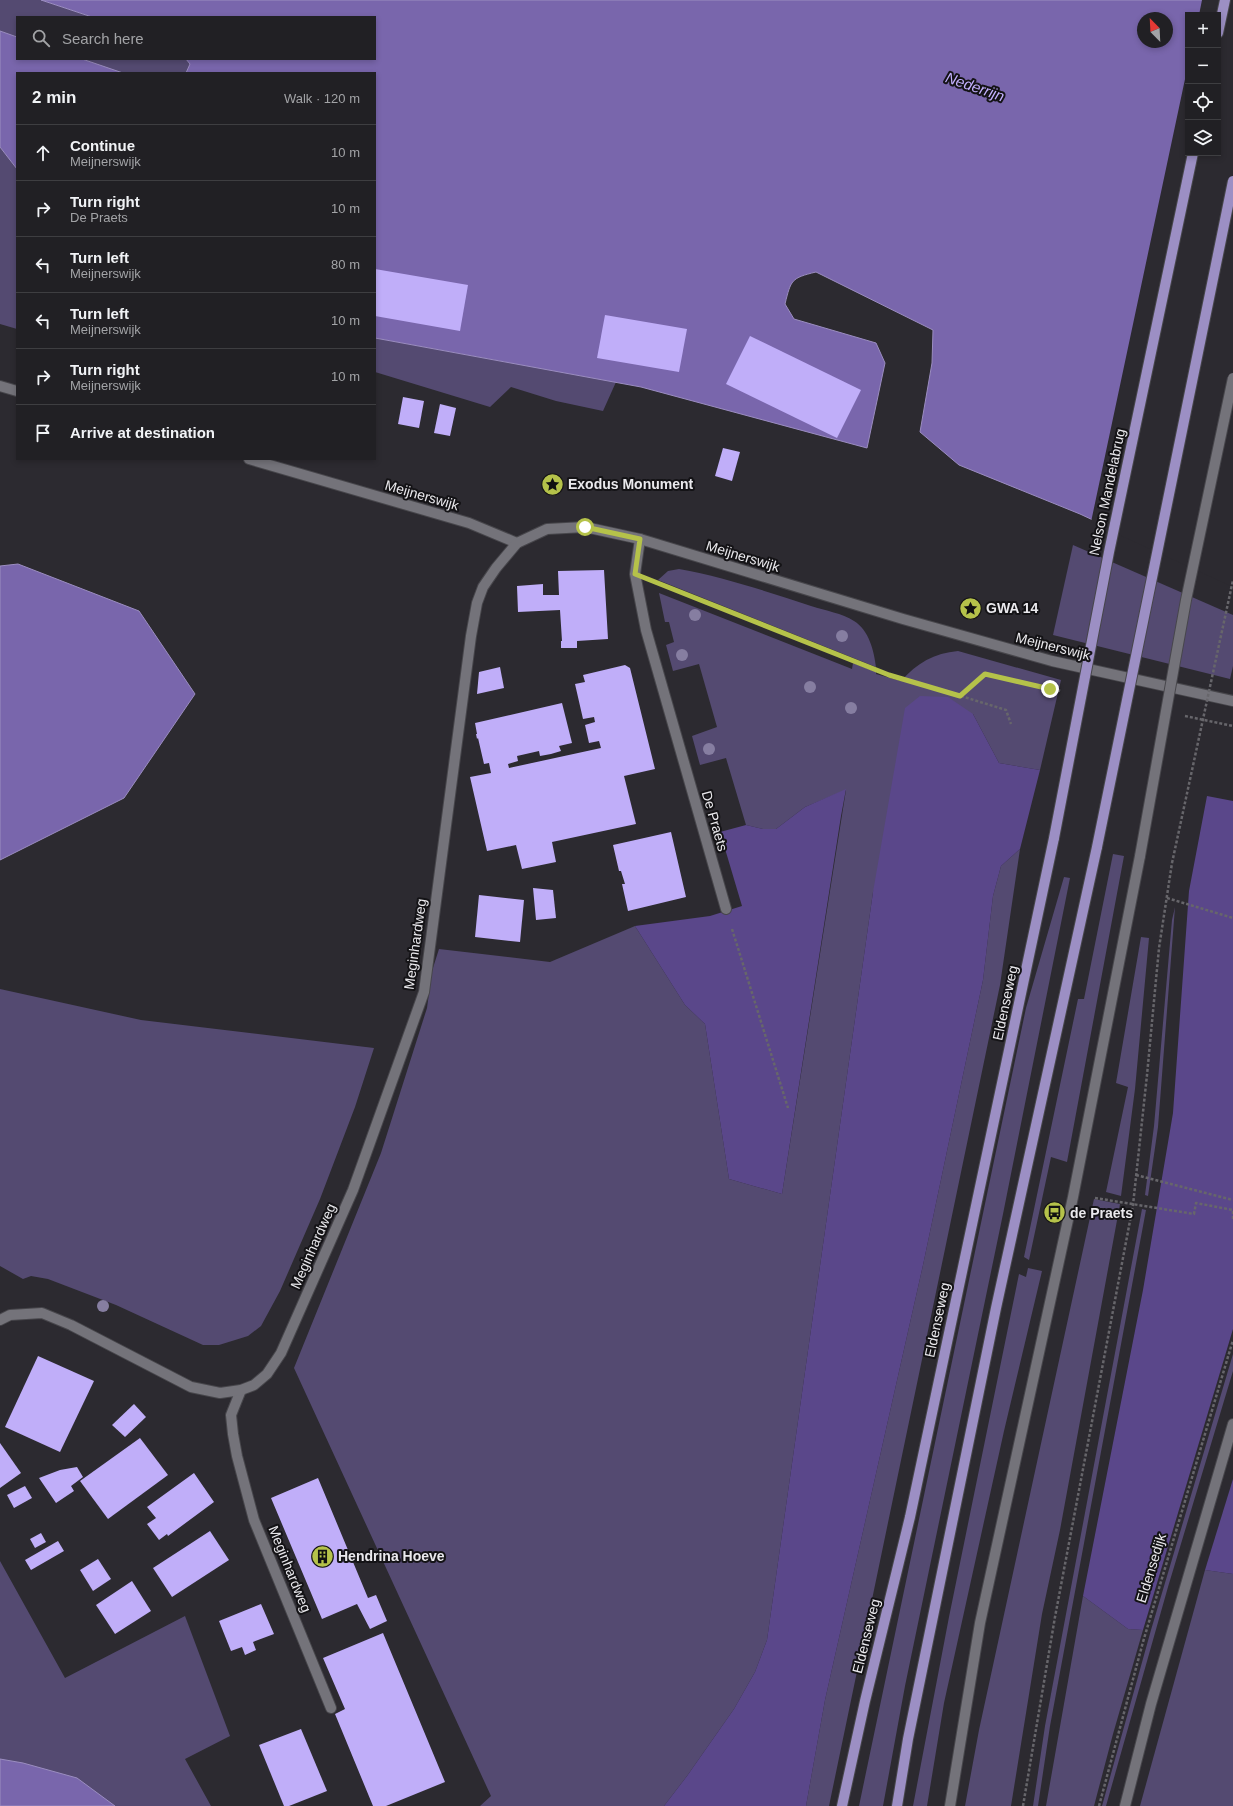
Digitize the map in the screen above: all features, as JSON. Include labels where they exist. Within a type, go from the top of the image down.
[{"type":"main road","points":[[1221,19],[1225,0]]},
{"type":"main road","name":"Nelson Mandelabrug","points":[[1054,838],[1109,552],[1192,156]]},
{"type":"main road","points":[[896,1806],[909,1731],[996,1308],[1097,847],[1233,181]]},
{"type":"main road","name":"Eldenseweg","points":[[842,1806],[865,1701],[910,1517],[1054,838]]},
{"type":"street","points":[[950,1806],[980,1623],[1073,1197],[1140,856],[1186,600],[1233,378]]},
{"type":"street","points":[[0,386],[16,391]]},
{"type":"street","name":"Meijnerswijk","points":[[252,460],[469,523],[517,543],[547,529],[585,527],[640,539],[903,619],[1052,661],[1233,700]]},
{"type":"street","name":"De Praets","points":[[640,539],[635,574],[646,630],[726,909]]},
{"type":"street","name":"Meginhardweg","points":[[0,1320],[10,1315],[42,1313],[71,1325],[191,1387],[220,1393],[241,1390],[254,1384],[267,1374],[282,1353],[353,1190],[424,992],[471,636],[477,603],[483,587],[496,568],[517,543]]},
{"type":"street","name":"Meginhardweg","points":[[241,1390],[231,1415],[236,1456],[254,1520],[331,1708]]},
{"type":"street","points":[[1125,1806],[1151,1704],[1233,1424]]},
{"type":"path","points":[[635,574],[889,675],[1006,710],[1011,724]]},
{"type":"path","points":[[1023,1806],[1054,1617],[1133,1205],[1159,948],[1172,863],[1233,580]]},
{"type":"path","points":[[960,696],[985,674],[1065,692]]},
{"type":"path","points":[[1178,714],[1233,726]]},
{"type":"path","points":[[1167,898],[1233,918]]},
{"type":"path","points":[[726,909],[788,1108]]},
{"type":"path","points":[[1136,1175],[1233,1200]]},
{"type":"path","points":[[1093,1198],[1194,1214],[1196,1203],[1232,1210],[1233,1220]]},
{"type":"path","name":"Eldensedijk","points":[[1099,1806],[1143,1642],[1233,1340]]},
{"type":"shaded area","points":[[0,0],[41,0],[89,16],[16,16],[16,37],[0,31]]},
{"type":"shaded area","points":[[85,60],[187,60],[190,64],[186,72],[120,72]]},
{"type":"shaded area","points":[[0,147],[16,168],[16,329],[0,324]]},
{"type":"shaded area","points":[[376,338],[616,382],[603,411],[556,401],[511,387],[490,407],[376,372]]},
{"type":"shaded area","points":[[1073,545],[1233,615],[1233,666],[1230,679],[1053,635]]},
{"type":"shaded area","points":[[679,569],[746,585],[849,618],[859,625],[867,635],[874,654],[876,667],[658,580],[668,571]]},
{"type":"shaded area","points":[[659,593],[852,669],[853,663],[876,672],[876,674],[901,681],[913,669],[926,660],[941,654],[958,651],[1061,680],[1040,770],[999,763],[973,714],[873,892],[767,1640],[755,1672],[734,1709],[664,1806],[480,1806],[491,1796],[294,1368],[381,1153],[427,1008],[432,971],[439,949],[550,962],[635,926],[685,1005],[705,1024],[729,1179],[782,1194],[846,790],[805,807],[776,829],[763,829],[746,825],[726,758],[700,765],[692,736],[717,727],[699,664],[673,671],[666,645],[674,642],[669,622],[665,622]]},
{"type":"shaded area","points":[[920,696],[948,697],[973,714],[999,763],[1040,770],[1020,849],[1001,866],[993,896],[983,980],[923,1265],[825,1700],[806,1806],[664,1806],[734,1709],[755,1672],[767,1640],[873,892],[905,708]]},
{"type":"shaded area","points":[[846,789],[782,1194],[729,1179],[705,1024],[685,1005],[635,926],[710,916],[742,906],[720,832],[746,825],[763,829],[776,829],[805,807]]},
{"type":"shaded area","points":[[1207,796],[1233,801],[1233,1329],[1143,1630],[1128,1629],[1083,1596],[1143,1290],[1173,1113],[1189,891]]},
{"type":"shaded area","points":[[1020,849],[1000,985],[829,1806],[806,1806],[825,1700],[923,1265],[983,980],[993,896],[1001,866]]},
{"type":"shaded area","points":[[1113,854],[1124,856],[1067,1162],[1051,1157],[1029,1260],[1024,1257],[1078,999],[1084,999]]},
{"type":"shaded area","points":[[1064,877],[1070,878],[1003,1214],[905,1686],[883,1806],[859,1806],[1026,1008]]},
{"type":"shaded area","points":[[1175,907],[1158,1127],[1148,1196],[1145,1195],[1154,1126],[1172,920]]},
{"type":"shaded area","points":[[1141,937],[1149,938],[1135,1089],[1121,1196],[1106,1192],[1128,1087],[1116,1083]]},
{"type":"shaded area","points":[[0,989],[141,1020],[374,1048],[355,1107],[320,1199],[280,1291],[261,1326],[248,1336],[219,1345],[203,1345],[116,1305],[48,1279],[31,1276],[23,1279],[0,1266]]},
{"type":"shaded area","points":[[1094,1199],[1120,1204],[1060,1530],[1042,1614],[1011,1806],[965,1806],[979,1730]]},
{"type":"shaded area","points":[[1142,1209],[1146,1210],[1050,1726],[1038,1806],[1033,1806],[1045,1726]]},
{"type":"shaded area","points":[[1028,1268],[1042,1271],[1004,1431],[944,1703],[927,1806],[913,1806],[949,1617],[1019,1274],[1026,1277]]},
{"type":"shaded area","points":[[1233,1354],[1233,1371],[1168,1587],[1106,1806],[1102,1806],[1151,1630]]},
{"type":"shaded area","points":[[1233,1479],[1233,1574],[1205,1570]]},
{"type":"shaded area","points":[[0,1561],[65,1678],[185,1616],[230,1736],[185,1759],[211,1806],[0,1806]]},
{"type":"shaded area","points":[[1205,1570],[1233,1574],[1233,1806],[1140,1806]]},
{"type":"shaded area","points":[[1083,1596],[1128,1629],[1143,1630],[1094,1806],[1046,1806]]},
{"type":"water","name":"Nederrijn","points":[[41,0],[1233,0],[1233,585],[1080,514],[959,465],[920,432],[932,363],[933,330],[816,272],[797,278],[791,285],[785,304],[794,319],[876,343],[885,363],[867,448],[641,387],[376,338],[376,72],[186,72],[190,64],[187,60],[376,60],[376,16],[89,16]]},
{"type":"water","points":[[0,31],[16,37],[16,60],[85,60],[120,72],[16,72],[16,168],[0,147]]},
{"type":"water","points":[[18,564],[139,611],[195,694],[124,798],[0,860],[0,566]]},
{"type":"water","points":[[0,1759],[23,1763],[77,1778],[115,1806],[0,1806]]},
{"type":"pier","points":[[1202,0],[1233,0],[1233,587],[1091,522],[1185,79],[1185,156],[1221,156],[1221,12],[1200,12]]},
{"type":"building","points":[[376,269],[468,285],[460,331],[376,316]]},
{"type":"building","points":[[605,315],[687,329],[679,372],[597,358]]},
{"type":"building","points":[[750,336],[861,390],[837,438],[726,384]]},
{"type":"building","points":[[403,397],[424,401],[419,428],[398,424]]},
{"type":"building","points":[[440,404],[456,408],[450,436],[434,433]]},
{"type":"building","points":[[723,448],[740,452],[732,481],[715,476]]},
{"type":"building","points":[[604,570],[608,639],[577,641],[577,648],[561,648],[560,610],[518,612],[517,586],[543,584],[543,595],[559,595],[558,571]]},
{"type":"building","points":[[625,665],[630,668],[655,769],[624,776],[636,824],[552,842],[556,862],[522,869],[516,845],[487,851],[470,777],[491,773],[489,763],[484,764],[478,738],[477,739],[475,723],[562,703],[572,743],[559,746],[561,751],[551,754],[540,756],[539,751],[517,756],[518,761],[508,764],[509,768],[601,748],[599,741],[589,743],[585,725],[595,722],[594,717],[583,719],[575,684],[585,682],[583,675]]},
{"type":"building","points":[[500,667],[504,688],[477,694],[479,672]]},
{"type":"building","points":[[671,832],[686,897],[628,911],[622,884],[625,884],[621,871],[619,871],[613,845]]},
{"type":"building","points":[[533,888],[553,890],[556,918],[536,920]]},
{"type":"building","points":[[479,895],[524,900],[520,942],[475,937]]},
{"type":"building","points":[[38,1356],[94,1381],[60,1452],[5,1427]]},
{"type":"building","points":[[134,1404],[146,1417],[125,1437],[112,1425]]},
{"type":"building","points":[[140,1438],[168,1475],[108,1519],[80,1481]]},
{"type":"building","points":[[0,1443],[21,1473],[0,1488]]},
{"type":"building","points":[[77,1467],[83,1477],[71,1486],[74,1491],[56,1503],[39,1478],[60,1470]]},
{"type":"building","points":[[194,1473],[214,1502],[168,1536],[167,1534],[159,1540],[147,1524],[156,1518],[147,1507]]},
{"type":"building","name":"Hendrina Hoeve","points":[[318,1478],[368,1598],[376,1595],[387,1621],[370,1629],[357,1604],[322,1619],[271,1498]]},
{"type":"building","points":[[25,1486],[32,1498],[14,1508],[7,1495]]},
{"type":"building","points":[[210,1531],[229,1560],[172,1597],[153,1568]]},
{"type":"building","points":[[41,1533],[46,1542],[35,1548],[30,1539]]},
{"type":"building","points":[[58,1541],[64,1551],[31,1570],[25,1560]]},
{"type":"building","points":[[98,1559],[111,1579],[93,1591],[80,1570]]},
{"type":"building","points":[[132,1581],[151,1611],[115,1634],[96,1605]]},
{"type":"building","points":[[261,1604],[274,1634],[253,1642],[256,1650],[245,1655],[242,1647],[231,1651],[219,1621]]},
{"type":"building","points":[[383,1633],[445,1782],[386,1806],[373,1806],[335,1714],[345,1709],[323,1658]]},
{"type":"building","points":[[301,1729],[327,1791],[289,1806],[284,1806],[259,1745]]},
{"type":"place","name":"Exodus Monument","points":[[552,484]]},
{"type":"place","name":"GWA 14","points":[[970,608]]},
{"type":"place","name":"de Praets","points":[[1055,1213]]},
{"type":"place","name":"Hendrina Hoeve","points":[[323,1556]]},
{"type":"route","points":[[585,527],[640,539],[635,574],[889,675],[960,696],[985,674],[1050,689]]}]
